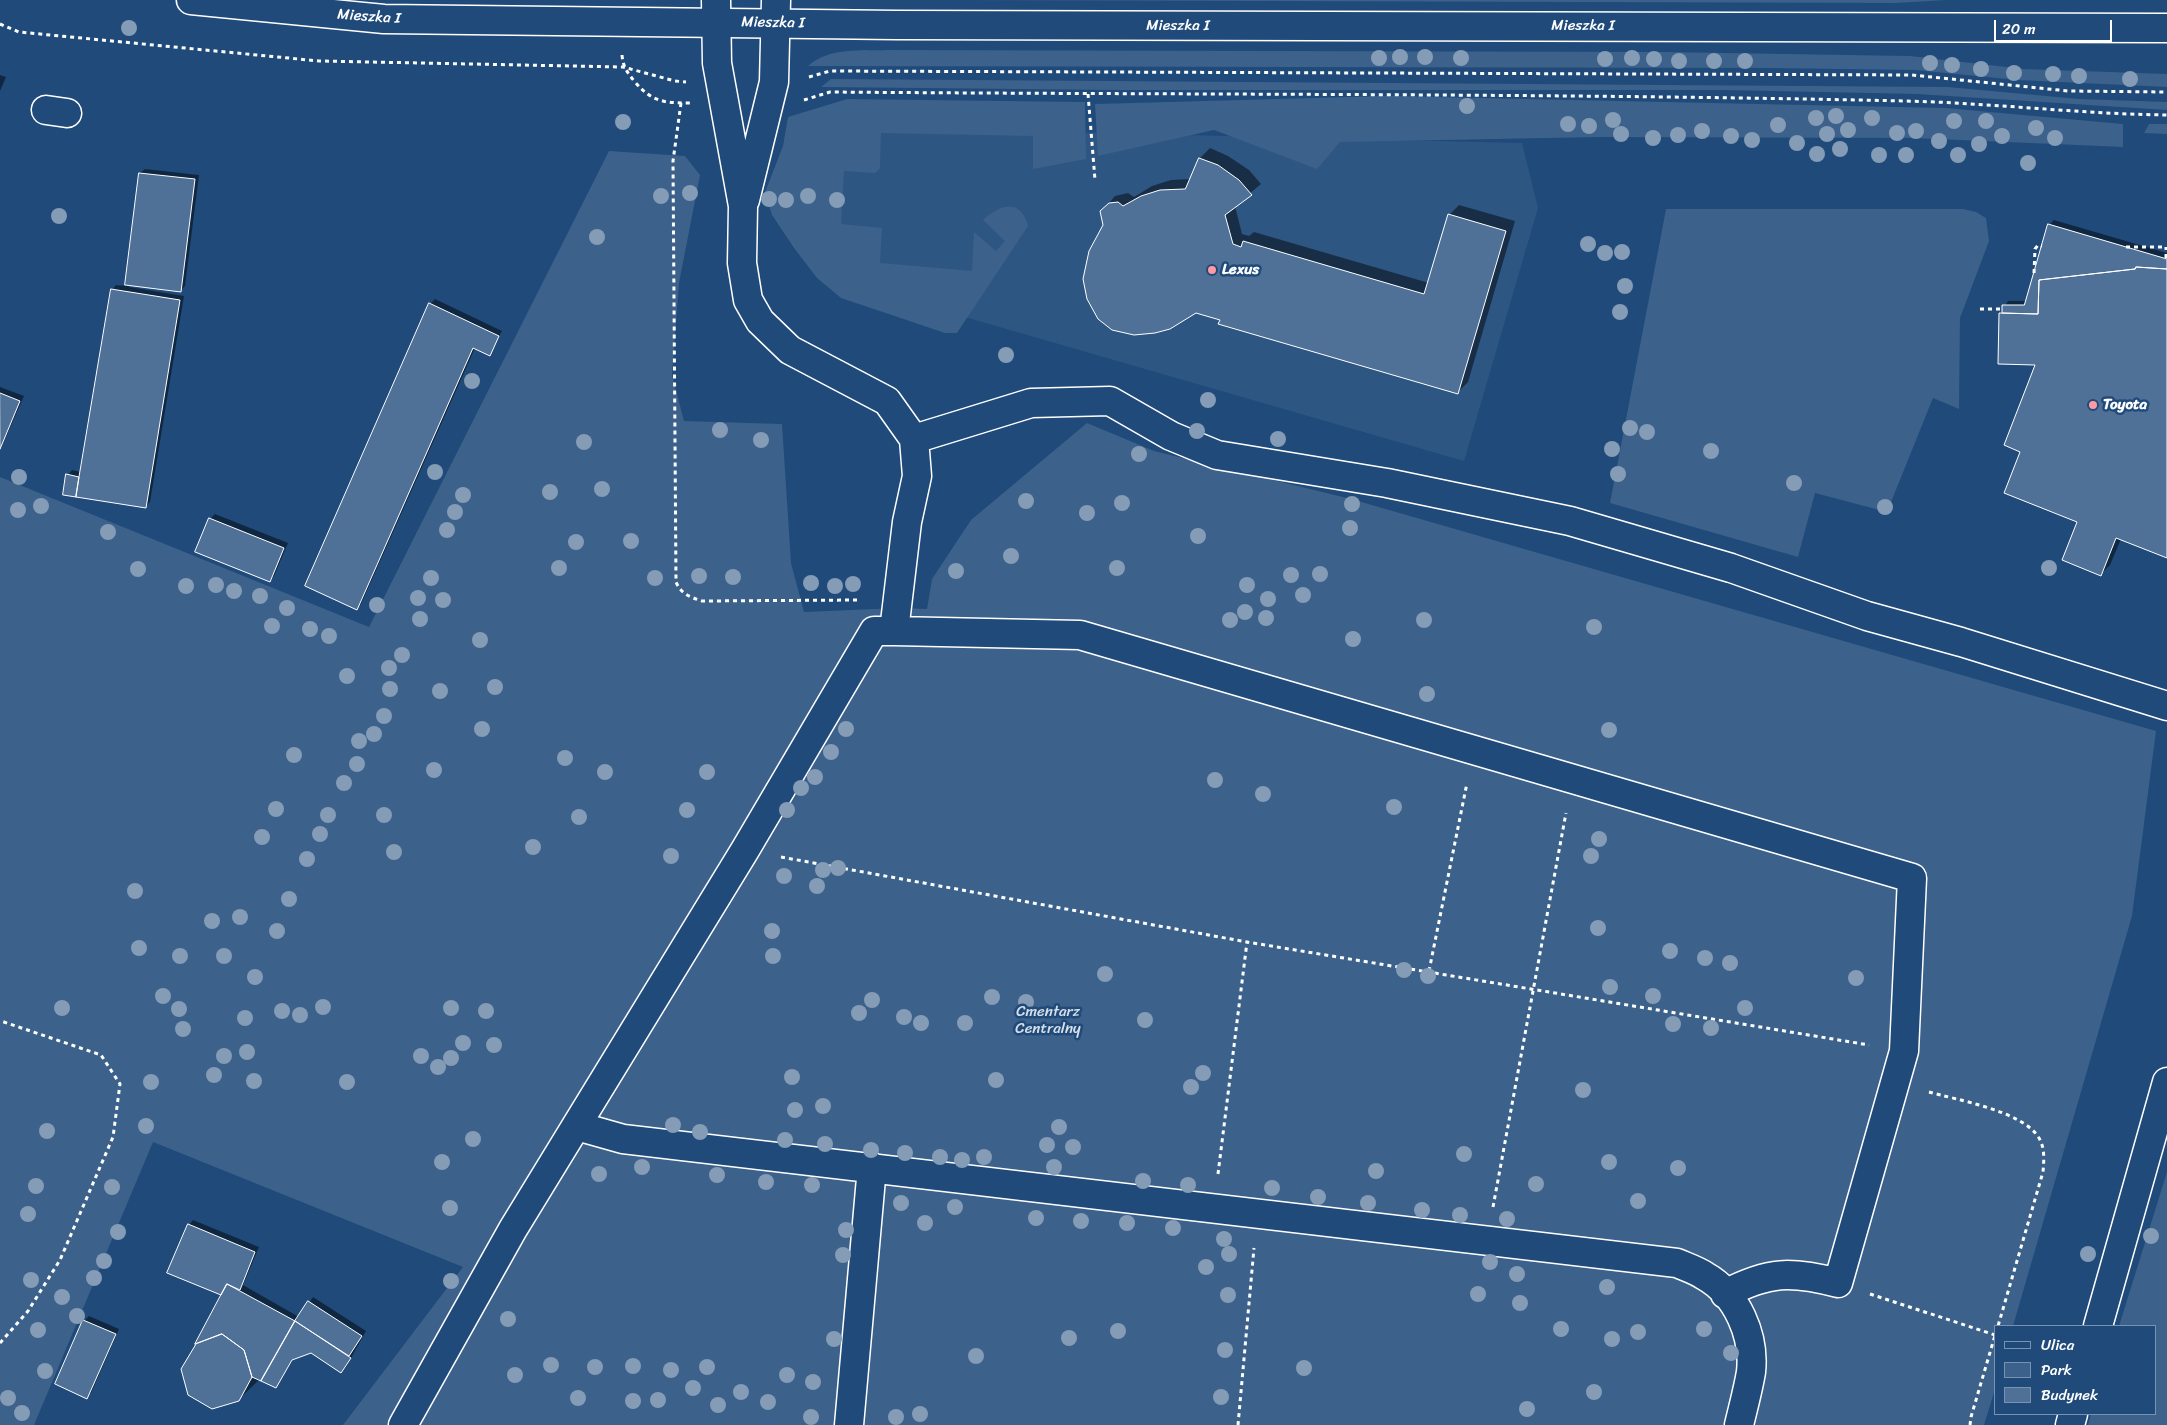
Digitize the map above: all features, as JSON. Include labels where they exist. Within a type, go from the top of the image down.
[{"type":"street","name":"Mieszka I","points":[[191,0],[384,19],[776,11],[897,25],[2167,28]]},
{"type":"street","points":[[716,11],[717,63],[743,206],[742,263],[748,300],[760,321],[790,350],[887,401],[914,439],[917,476],[907,522],[897,613]]},
{"type":"street","points":[[743,206],[774,82],[776,11]]},
{"type":"street","points":[[914,439],[1031,402],[1110,401],[1170,436],[1217,455],[1387,483],[1570,521],[1731,568],[1867,616],[1961,642],[2167,706]]},
{"type":"street","points":[[403,1425],[482,1281],[745,850],[874,631],[897,613],[1080,635],[1912,878],[1904,1051],[1838,1283],[1789,1274],[1766,1276],[1726,1294]]},
{"type":"street","points":[[2098,1325],[2167,1082]]},
{"type":"street","points":[[577,1126],[623,1139],[1677,1263],[1707,1276],[1726,1294],[1740,1312],[1748,1332],[1751,1372],[1739,1425]]},
{"type":"street","points":[[849,1425],[872,1167]]},
{"type":"path","points":[[0,24],[19,32],[319,61],[623,67],[675,82],[694,82]]},
{"type":"path","points":[[623,67],[646,95],[665,103],[699,103]]},
{"type":"path","points":[[804,79],[830,71],[1912,75],[2068,91],[2167,92]]},
{"type":"path","points":[[802,100],[830,92],[1910,101],[2105,115],[2167,115]]},
{"type":"path","points":[[1088,94],[1095,180]]},
{"type":"path","points":[[680,103],[673,161],[676,582],[687,596],[702,601],[897,613]]},
{"type":"path","points":[[2034,273],[2035,249],[2038,245],[2042,246]]},
{"type":"path","points":[[2126,247],[2166,247],[2166,258]]},
{"type":"path","points":[[1980,309],[2002,309]]},
{"type":"path","points":[[1429,971],[1473,751]]},
{"type":"path","points":[[1487,1240],[1572,780]]},
{"type":"path","points":[[745,850],[1247,942],[1904,1051]]},
{"type":"path","points":[[1213,1207],[1247,942]]},
{"type":"path","points":[[0,1343],[28,1311],[60,1260],[113,1137],[120,1084],[101,1055],[1,1021]]},
{"type":"path","points":[[1894,1082],[2002,1113],[2022,1122],[2038,1137],[2044,1153],[2043,1172],[1998,1325]]},
{"type":"path","points":[[1238,1425],[1257,1213]]},
{"type":"path","points":[[1838,1283],[1994,1334]]},
{"type":"path","points":[[1970,1425],[1994,1337]]},
{"type":"shaded area","points":[[805,126],[1522,143],[1538,208],[1464,461],[847,283]]},
{"type":"green space","points":[[949,0],[1947,0],[1896,3]]},
{"type":"green space","points":[[856,50],[1665,52],[1910,56],[2024,69],[2167,74],[2167,87],[2017,80],[1915,70],[808,66],[816,60],[835,53]]},
{"type":"green space","points":[[831,79],[1948,87],[2079,99],[2167,102],[2167,110],[1917,94],[1722,90],[1118,90],[821,87]]},
{"type":"green space","points":[[1386,96],[1946,108],[2123,124],[2123,147],[1913,138],[1600,137],[1340,142],[1317,169],[1214,130],[1098,156],[1095,104]]},
{"type":"green space","points":[[847,99],[1085,102],[1086,159],[1033,169],[1033,136],[881,133],[880,168],[875,173],[844,171],[841,224],[882,228],[880,263],[972,271],[974,232],[996,251],[1005,241],[983,220],[996,210],[1009,206],[1020,211],[1025,217],[1028,226],[957,333],[945,333],[841,298],[817,278],[772,215],[765,192],[783,146],[788,117]]},
{"type":"green space","points":[[2149,124],[2167,124],[2167,134],[2144,133]]},
{"type":"green space","name":"Cmentarz Centralny","points":[[609,151],[685,156],[700,175],[679,283],[672,375],[684,421],[782,424],[791,563],[804,612],[898,608],[927,609],[932,579],[971,520],[1087,423],[1154,451],[1351,499],[2156,731],[2132,916],[2013,1325],[1994,1325],[1994,1392],[1984,1425],[343,1425],[463,1267],[153,1142],[34,1425],[0,1425],[0,477],[369,627]]},
{"type":"green space","points":[[1666,209],[1963,209],[1976,212],[1986,218],[1989,241],[1960,318],[1959,409],[1933,398],[1887,512],[1815,493],[1798,557],[1610,503]]},
{"type":"green space","points":[[2167,1172],[2167,1425],[2088,1425],[2091,1415],[2157,1415],[2157,1325],[2119,1325]]},
{"type":"building","name":"Lexus","points":[[1199,158],[1218,165],[1239,180],[1252,195],[1225,215],[1233,244],[1241,247],[1243,241],[1424,294],[1448,214],[1506,231],[1458,394],[1218,324],[1220,320],[1196,313],[1170,329],[1134,335],[1112,330],[1098,319],[1087,299],[1083,279],[1089,251],[1103,225],[1100,211],[1109,203],[1118,202],[1123,206],[1141,196],[1160,190],[1185,189]]},
{"type":"building","points":[[139,173],[195,179],[181,292],[125,285]]},
{"type":"building","points":[[2048,224],[2167,259],[2167,269],[2136,267],[2135,269],[2039,280],[2038,314],[2002,313],[2002,305],[2024,305]]},
{"type":"building","name":"Toyota","points":[[2136,267],[2167,269],[2167,558],[2116,538],[2101,576],[2062,560],[2077,522],[2004,493],[2020,452],[2004,445],[2035,365],[1998,364],[1999,313],[2038,314],[2039,280],[2135,269]]},
{"type":"building","points":[[111,289],[180,300],[146,508],[76,497]]},
{"type":"building","points":[[429,303],[499,336],[490,356],[473,348],[357,610],[305,586]]},
{"type":"building","points":[[0,393],[20,401],[0,449]]},
{"type":"building","points":[[66,474],[79,477],[76,497],[63,495]]},
{"type":"building","points":[[209,518],[284,548],[270,582],[195,552]]},
{"type":"building","points":[[188,1224],[255,1252],[240,1290],[227,1284],[221,1295],[167,1273]]},
{"type":"building","points":[[227,1284],[295,1321],[261,1381],[252,1377],[244,1350],[222,1334],[195,1344]]},
{"type":"building","points":[[308,1301],[362,1336],[349,1356],[295,1321]]},
{"type":"building","points":[[83,1320],[116,1334],[87,1399],[55,1384]]},
{"type":"building","points":[[295,1321],[351,1358],[341,1373],[311,1353],[292,1360],[276,1388],[261,1381]]},
{"type":"building","points":[[222,1334],[244,1350],[252,1377],[239,1401],[212,1409],[188,1395],[181,1369],[196,1344]]},
{"type":"place","name":"Lexus","points":[[1212,270]]},
{"type":"place","name":"Toyota","points":[[2093,405]]}]
